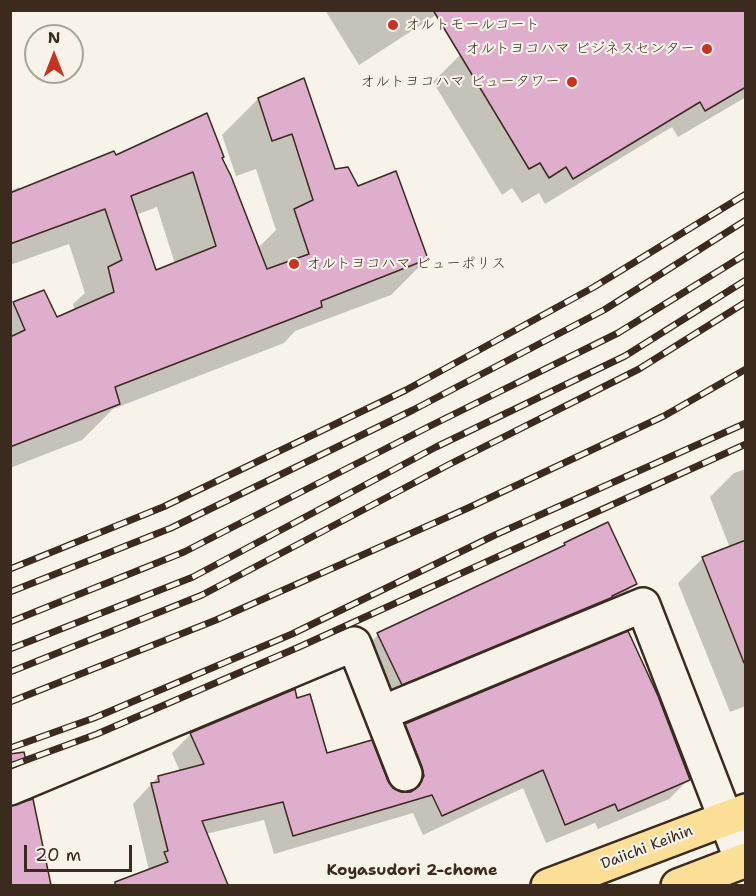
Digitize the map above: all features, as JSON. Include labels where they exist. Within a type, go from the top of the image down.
[{"type":"highway","name":"Daiichi Keihin","points":[[548,885],[736,815]]},
{"type":"highway","points":[[678,885],[744,861]]},
{"type":"street","points":[[382,713],[643,605],[736,815],[744,861]]},
{"type":"street","points":[[10,788],[354,644],[405,774]]},
{"type":"building","name":"オルトヨコハマ ビュータワー","points":[[433,10],[746,10],[746,87],[705,111],[700,102],[573,179],[566,167],[549,178],[540,163],[529,169]]},
{"type":"building","name":"オルトヨコハマ ビューポリス","points":[[304,78],[335,169],[348,167],[358,186],[396,171],[428,259],[321,301],[322,307],[115,387],[120,404],[10,447],[10,337],[25,330],[13,302],[44,290],[57,317],[114,292],[108,267],[122,260],[105,209],[10,244],[10,193],[114,151],[116,155],[207,113],[224,157],[222,158],[267,269],[309,254],[294,209],[313,200],[292,134],[272,141],[258,98]],"holes":[[[193,172],[216,246],[156,270],[131,196]]]},
{"type":"building","points":[[608,522],[637,584],[613,597],[402,685],[377,633],[565,545],[564,543]]},
{"type":"building","points":[[746,540],[746,663],[744,663],[702,557]]},
{"type":"building","points":[[628,631],[658,696],[690,780],[618,811],[615,804],[565,825],[543,770],[442,816],[432,795],[293,836],[283,802],[202,821],[228,885],[115,885],[115,882],[168,862],[164,852],[168,851],[151,783],[159,782],[158,776],[204,764],[190,733],[295,689],[297,698],[310,694],[327,753],[372,740],[393,788],[402,792],[411,792],[419,786],[424,776],[405,724]]},
{"type":"building","points":[[24,752],[26,761],[10,767],[10,754]]},
{"type":"building","points":[[33,799],[51,885],[10,885],[10,806]]},
{"type":"railway","points":[[10,569],[163,507],[406,390],[594,287],[746,194]]},
{"type":"railway","points":[[10,592],[171,528],[413,410],[604,310],[746,220]]},
{"type":"railway","points":[[10,622],[184,552],[618,333],[746,254]]},
{"type":"railway","points":[[10,649],[193,577],[436,447],[625,356],[746,280]]},
{"type":"railway","points":[[10,672],[202,595],[450,464],[639,369],[746,302]]},
{"type":"railway","points":[[10,702],[216,620],[468,508],[664,416],[746,369]]},
{"type":"railway","points":[[10,748],[94,718],[292,634],[495,535],[746,423]]},
{"type":"railway","points":[[10,766],[97,734],[299,647],[746,444]]},
{"type":"place","name":"オルトモールコート","points":[[393,25]]},
{"type":"place","name":"オルトヨコハマ ビジネスセンター","points":[[707,49]]},
{"type":"place","name":"オルトヨコハマ ビュータワー","points":[[572,82]]},
{"type":"place","name":"オルトヨコハマ ビューポリス","points":[[294,264]]},
{"type":"district","name":"Koyasudori 2-chome","points":[[412,871]]}]
